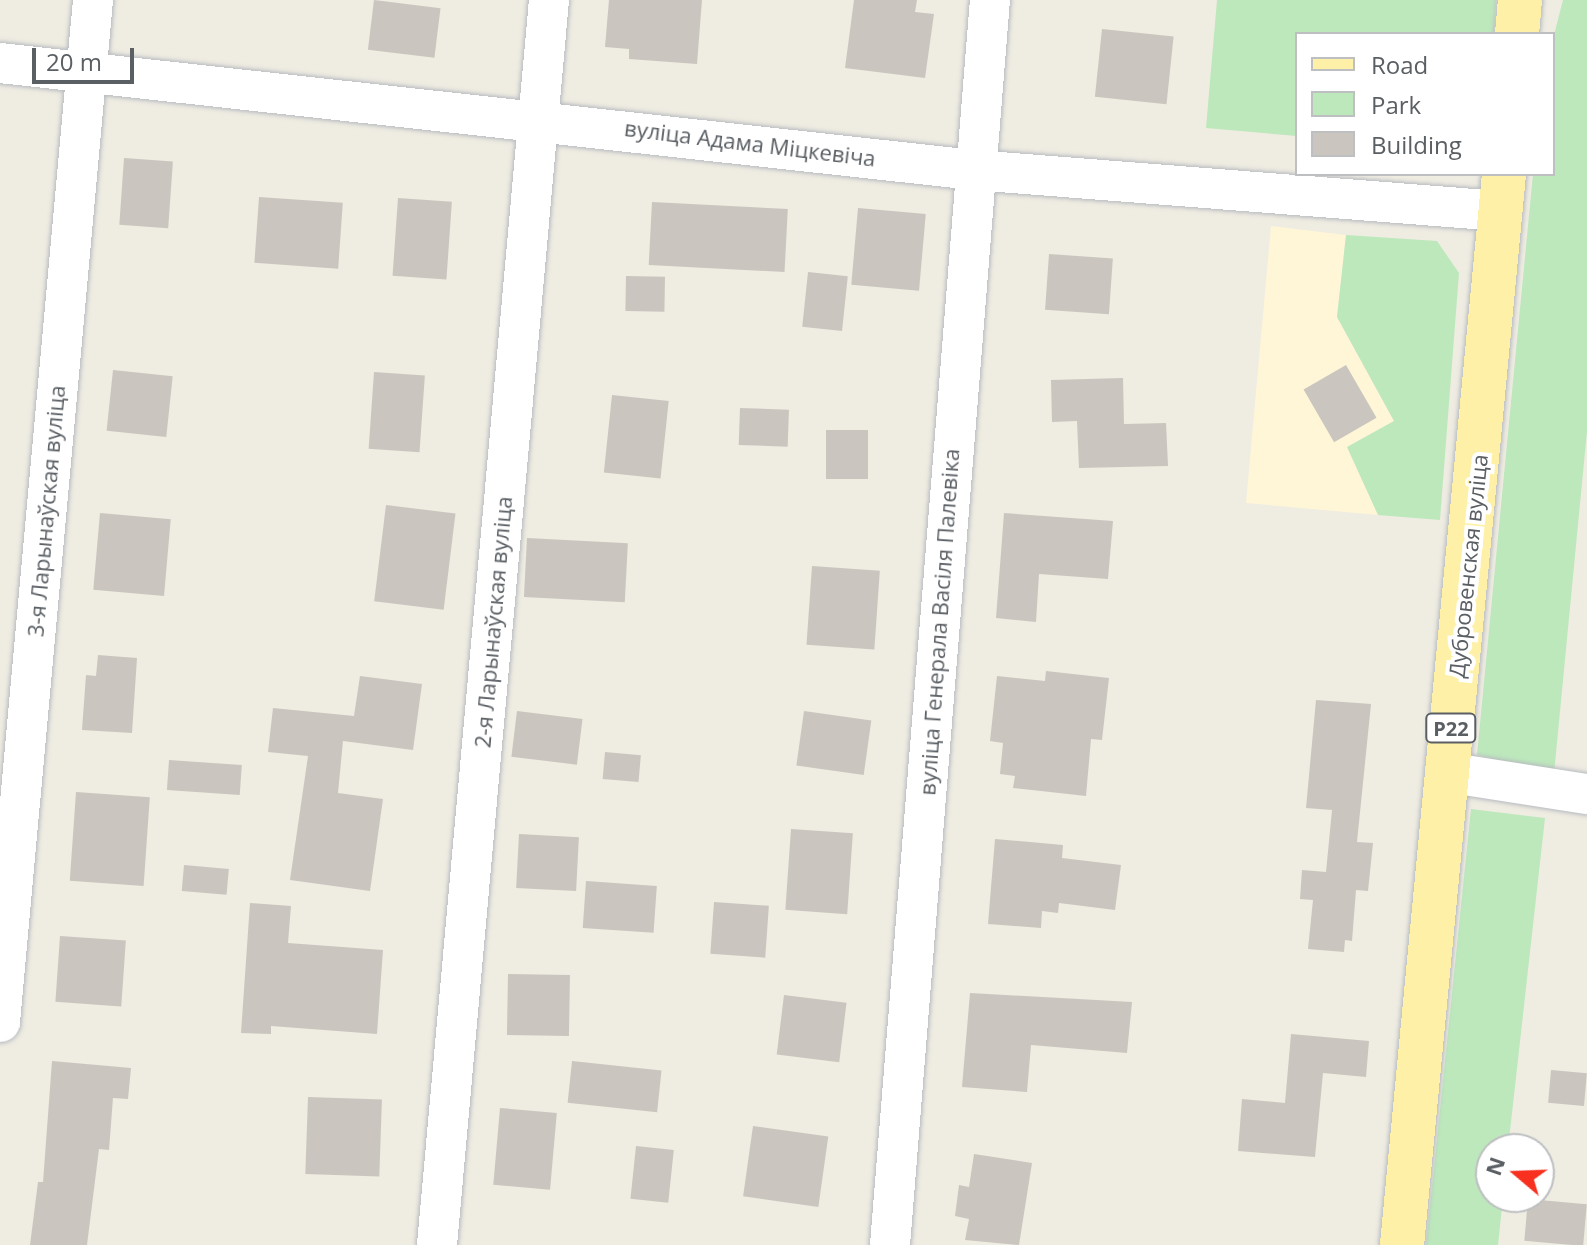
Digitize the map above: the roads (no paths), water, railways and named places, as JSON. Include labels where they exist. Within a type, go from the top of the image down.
[{"type":"main road","points":[[1517,32],[1520,0]]},
{"type":"main road","name":"Дубровенская вуліца","points":[[1402,1245],[1502,192]]},
{"type":"street","name":"3-я Ларынаўская вуліца","points":[[0,1022],[93,0]]},
{"type":"street","name":"2-я Ларынаўская вуліца","points":[[437,1245],[549,0]]},
{"type":"street","name":"вуліца Генерала Васіля Палевіка","points":[[890,1245],[990,0]]},
{"type":"street","name":"вуліца Адама Міцкевіча","points":[[0,63],[538,118],[974,170],[1502,192]]},
{"type":"street","points":[[1446,772],[1587,794]]}]
